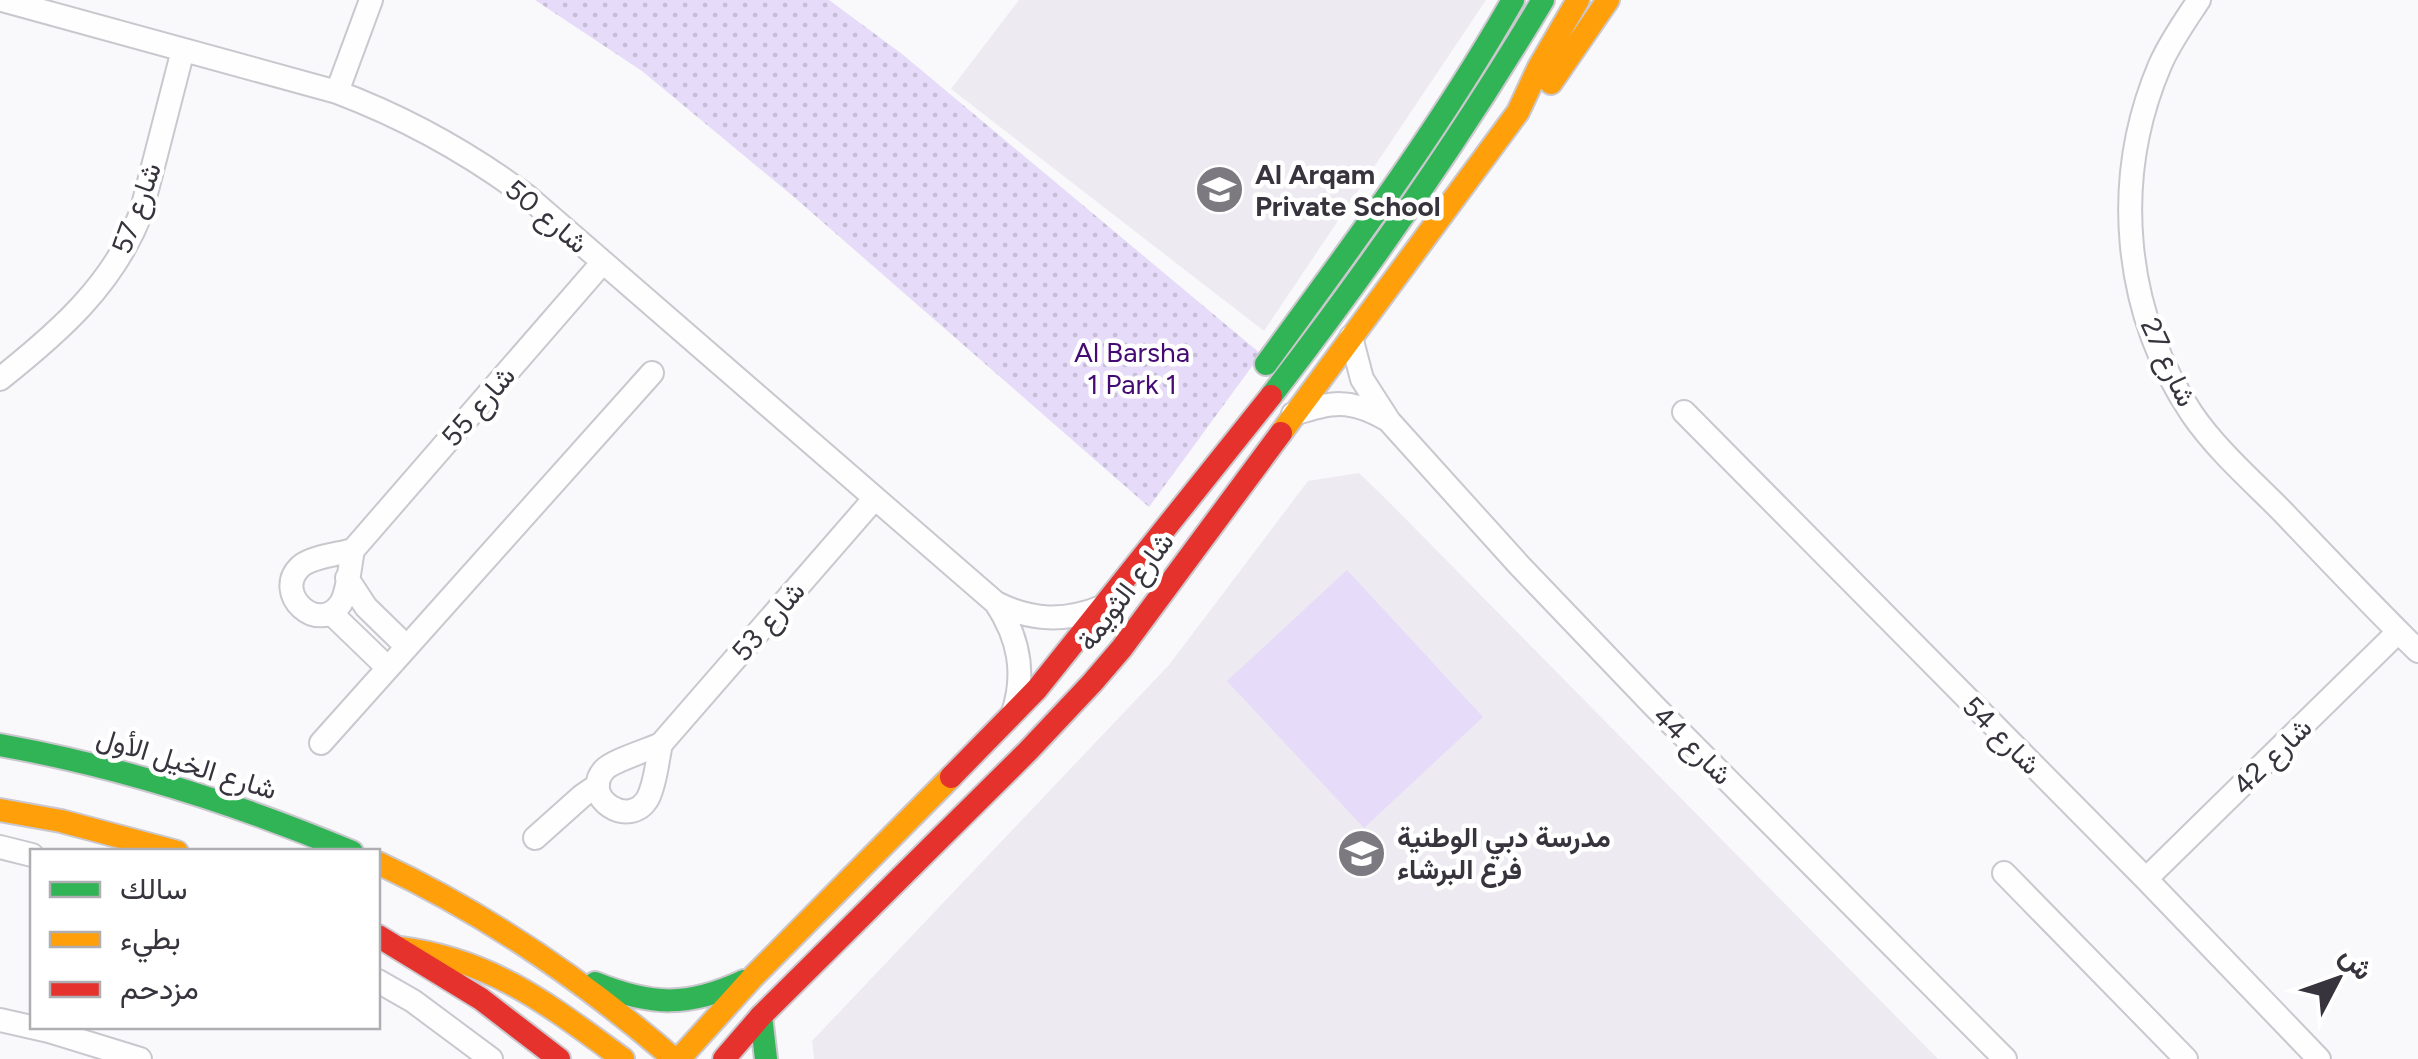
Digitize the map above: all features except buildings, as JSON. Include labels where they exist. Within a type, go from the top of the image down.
[{"type":"street","name":"شارع 50","points":[[2,0],[32,4],[337,92],[406,121],[470,156],[528,197],[996,603],[1007,620],[1020,658],[1021,678],[1013,716]]},
{"type":"street","points":[[337,92],[372,0]]},
{"type":"street","name":"شارع الثويمة","points":[[1230,445],[1232,422],[1241,400],[1423,145],[1513,0]]},
{"type":"street","name":"شارع الثويمة","points":[[676,1059],[1013,716],[1060,662],[1259,412],[1399,222],[1490,89],[1543,0]]},
{"type":"street","name":"شارع الثويمة","points":[[724,1059],[761,1016],[1092,684],[1518,112],[1538,67],[1578,0]]},
{"type":"street","name":"شارع الثويمة","points":[[1518,112],[1540,96],[1608,0]]},
{"type":"street","name":"شارع 27","points":[[2199,0],[2162,62],[2135,143],[2130,234],[2135,279],[2148,327],[2168,374],[2194,416],[2226,455],[2418,651]]},
{"type":"street","name":"شارع 57","points":[[0,379],[76,314],[98,290],[132,237],[183,50]]},
{"type":"street","name":"شارع 55","points":[[353,550],[603,262]]},
{"type":"street","name":"شارع 44","points":[[1352,337],[1362,379],[1389,421],[1519,565],[2005,1059]]},
{"type":"street","points":[[321,742],[652,374]]},
{"type":"street","name":"شارع 44","points":[[1294,414],[1344,403],[1367,408],[1389,421]]},
{"type":"street","name":"شارع 54","points":[[1684,412],[2146,879],[2305,1054]]},
{"type":"street","name":"شارع 53","points":[[661,744],[874,498]]},
{"type":"street","points":[[353,550],[347,578],[341,602],[330,612],[316,616],[297,604],[292,590],[294,575],[304,564],[353,550]]},
{"type":"street","points":[[347,578],[366,608],[407,646]]},
{"type":"street","name":"شارع 50","points":[[996,603],[1031,617],[1050,619],[1068,618],[1104,606]]},
{"type":"street","points":[[330,612],[388,668]]},
{"type":"street","name":"شارع 42","points":[[2146,879],[2398,632]]},
{"type":"street","points":[[661,744],[649,796],[640,808],[626,812],[612,809],[602,799],[598,785],[607,767],[661,744]]},
{"type":"street","name":"شارع الخيل الأول","points":[[0,745],[188,790],[256,812],[345,849]]},
{"type":"street","points":[[535,838],[598,785]]},
{"type":"street","points":[[0,810],[61,821],[166,849]]},
{"type":"street","points":[[0,846],[30,854]]},
{"type":"street","points":[[380,864],[448,898],[558,966],[676,1059]]},
{"type":"street","points":[[2004,873],[2186,1059]]},
{"type":"street","points":[[380,937],[481,999],[559,1059]]},
{"type":"street","points":[[400,948],[444,953],[485,968],[623,1059]]},
{"type":"street","points":[[558,966],[644,1001],[686,1002],[753,977]]},
{"type":"street","points":[[380,982],[414,1002],[491,1059]]},
{"type":"street","points":[[761,1016],[766,1059]]},
{"type":"street","points":[[0,1020],[30,1027]]},
{"type":"street","points":[[40,1029],[140,1059]]},
{"type":"shaded area","name":"Al Arqam Private School","points":[[1019,0],[1486,0],[1264,331],[951,89]]},
{"type":"shaded area","name":"مدرسة دبي الوطنية فرع البرشاء","points":[[1359,473],[1938,1059],[814,1059],[812,1041],[1169,665],[1308,481]]},
{"type":"green space","name":"Al Barsha 1 Park 1","points":[[535,0],[829,0],[902,54],[1261,354],[1149,507],[794,197],[642,71]]},
{"type":"green space","points":[[1347,570],[1483,717],[1364,828],[1227,681]]},
{"type":"traffic: fast","points":[[1266,364],[1426,140],[1513,0]]},
{"type":"traffic: fast","points":[[1271,396],[1413,202],[1543,0]]},
{"type":"traffic: fast","points":[[0,745],[90,764],[179,789],[344,849]]},
{"type":"traffic: fast","points":[[595,983],[634,996],[670,1000],[705,996],[744,981]]},
{"type":"traffic: fast","points":[[761,1016],[766,1059]]},
{"type":"traffic: slow","points":[[1281,433],[1518,112],[1578,0]]},
{"type":"traffic: slow","points":[[1551,83],[1608,0]]},
{"type":"traffic: slow","points":[[679,1059],[753,977],[951,777]]},
{"type":"traffic: slow","points":[[0,810],[61,821],[166,849]]},
{"type":"traffic: slow","points":[[380,864],[533,950],[674,1059]]},
{"type":"traffic: slow","points":[[400,948],[433,954],[492,974],[544,1003],[623,1059]]},
{"type":"traffic: jam","points":[[951,777],[1037,689],[1271,396]]},
{"type":"traffic: jam","points":[[724,1059],[761,1016],[1092,683],[1281,433]]},
{"type":"traffic: jam","points":[[380,937],[481,999],[559,1059]]},
{"type":"place","name":"Al Arqam Private School","points":[[1220,190]]},
{"type":"place","name":"مدرسة دبي الوطنية فرع البرشاء","points":[[1362,853]]}]
